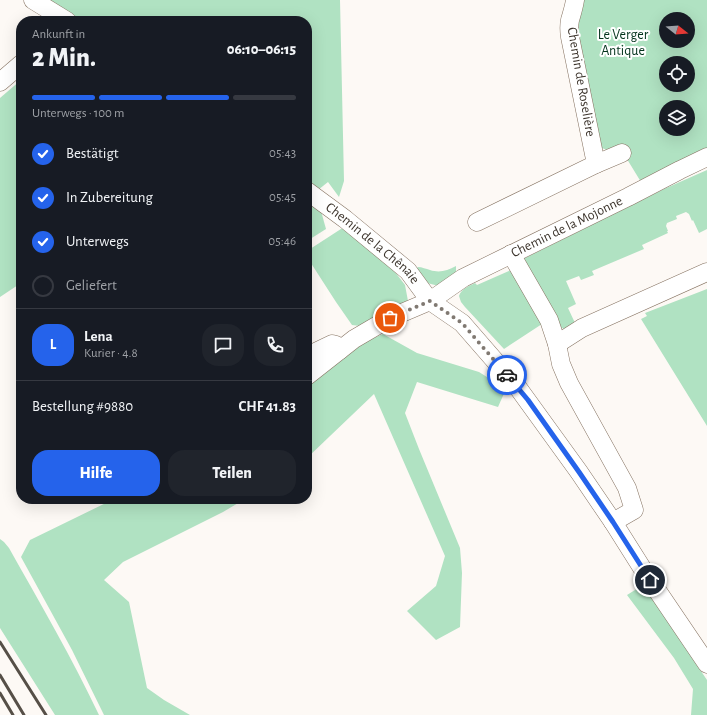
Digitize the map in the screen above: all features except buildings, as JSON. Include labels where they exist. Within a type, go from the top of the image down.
[{"type":"street","points":[[33,0],[57,16]]},
{"type":"street","name":"Chemin de Roselière","points":[[575,0],[570,20],[570,37],[596,164]]},
{"type":"street","points":[[0,82],[16,68]]},
{"type":"street","points":[[477,222],[596,164],[622,153]]},
{"type":"street","name":"Chemin de la Mojonne","points":[[312,372],[354,339],[390,318],[430,301],[463,278],[707,157]]},
{"type":"street","name":"Chemin de la Chênaie","points":[[312,195],[345,219],[408,271],[430,301],[457,319],[466,327],[516,385],[579,472],[707,664]]},
{"type":"street","points":[[511,254],[549,320],[557,344],[561,364],[569,383],[627,488],[634,510],[613,522]]},
{"type":"street","points":[[557,344],[582,328],[707,272]]},
{"type":"street","points":[[312,354],[332,344],[336,345],[340,350]]},
{"type":"green space","points":[[47,0],[340,0],[344,181],[339,197],[328,182],[318,190],[312,186],[312,16],[72,16]]},
{"type":"green space","name":"Le Verger Antique","points":[[583,0],[707,0],[707,150],[641,182],[619,146],[607,150],[602,148],[600,144],[577,26]]},
{"type":"green space","points":[[16,84],[16,286],[0,297],[0,98]]},
{"type":"green space","points":[[707,170],[707,229],[699,233],[693,220],[692,221],[689,214],[686,212],[676,216],[677,219],[667,223],[666,226],[668,233],[642,245],[644,249],[592,271],[594,275],[581,280],[579,276],[566,281],[576,304],[568,308],[575,323],[564,329],[560,327],[521,260],[664,189]]},
{"type":"green space","points":[[312,203],[321,211],[326,229],[312,238]]},
{"type":"green space","points":[[344,227],[396,269],[395,272],[405,285],[408,301],[360,326],[352,325],[312,265],[312,248]]},
{"type":"green space","points":[[456,266],[456,275],[439,286],[427,283],[416,269],[420,267],[433,271],[440,271]]},
{"type":"green space","points":[[511,270],[542,324],[504,349],[465,307],[459,296],[463,290],[470,285],[475,283],[477,285]]},
{"type":"green space","points":[[707,289],[707,426],[641,319],[647,316],[645,313]]},
{"type":"green space","points":[[383,334],[417,353],[479,372],[506,389],[498,407],[417,382],[405,413],[460,548],[462,573],[460,627],[436,640],[407,611],[436,586],[445,556],[374,394],[312,453],[312,378],[364,342]]},
{"type":"green space","points":[[104,504],[237,504],[123,562],[104,580],[129,602],[147,688],[190,715],[104,715],[72,650],[21,557],[30,540]]},
{"type":"green space","points":[[0,539],[9,548],[67,652],[99,715],[55,715],[0,628]]},
{"type":"green space","points":[[643,585],[707,680],[707,715],[691,715],[693,689],[674,658],[627,595]]},
{"type":"railway","points":[[0,642],[46,715]]},
{"type":"railway","points":[[0,675],[24,715]]},
{"type":"railway","points":[[0,693],[13,715]]},
{"type":"way so far","points":[[390,318],[430,301],[462,323],[507,375]]},
{"type":"route","points":[[507,375],[528,400],[579,472],[650,580]]}]
